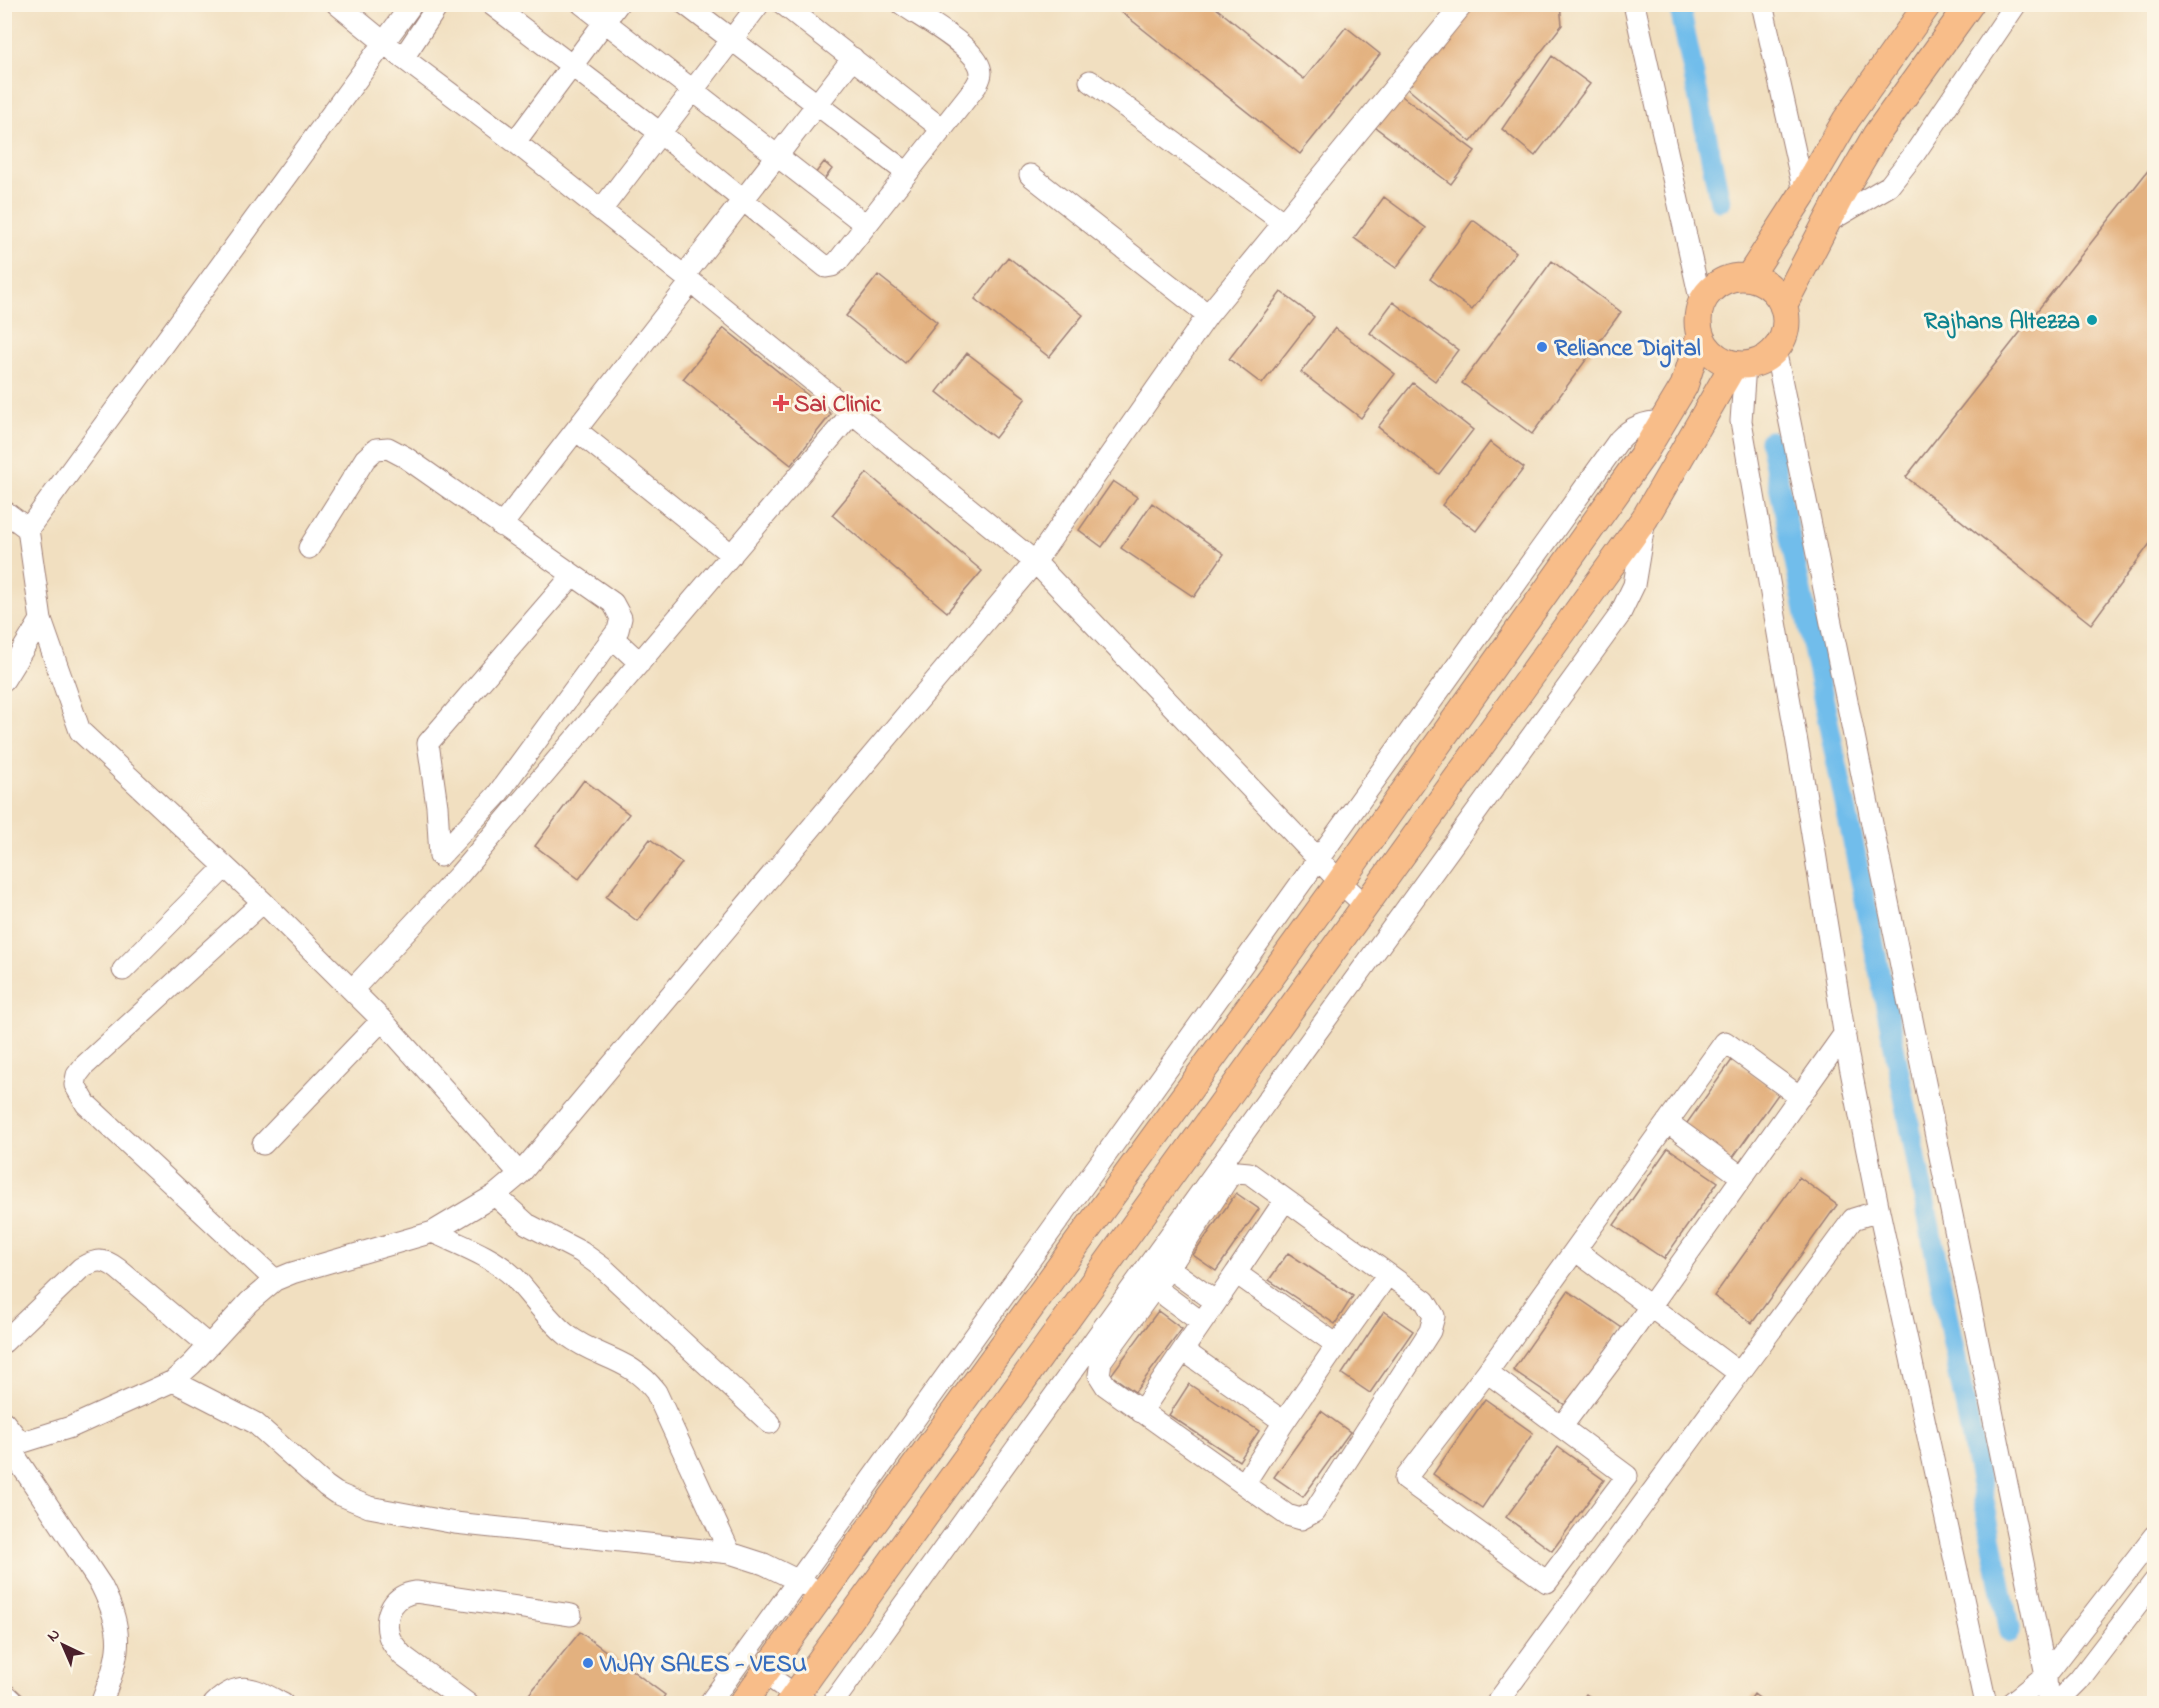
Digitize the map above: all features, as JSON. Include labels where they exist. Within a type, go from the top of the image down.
[{"type":"main road","points":[[1783,306],[1826,223],[1876,135],[1970,4]]},
{"type":"main road","points":[[1749,277],[1804,192],[1846,120],[1918,11]]},
{"type":"main road","points":[[1749,277],[1770,287],[1778,295],[1786,317],[1781,340],[1775,349],[1756,362],[1739,365],[1713,355],[1700,336],[1697,325],[1701,303],[1716,285],[1726,279],[1749,277]]},
{"type":"main road","points":[[742,1704],[1340,882],[1642,456],[1684,386],[1700,336]]},
{"type":"main road","points":[[798,1701],[1645,518],[1739,365]]},
{"type":"street","points":[[337,4],[403,58],[601,210],[853,412],[1035,562],[1340,882],[1366,906]]},
{"type":"street","points":[[412,4],[28,529],[41,620],[80,731],[262,902],[382,1020],[520,1174]]},
{"type":"street","points":[[403,58],[440,4]]},
{"type":"street","points":[[491,4],[660,133],[826,267],[838,261],[976,86],[981,76],[975,57],[963,46],[902,4]]},
{"type":"street","points":[[582,4],[866,225]]},
{"type":"street","points":[[515,142],[618,4]]},
{"type":"street","points":[[686,4],[907,173]]},
{"type":"street","points":[[601,210],[759,4]]},
{"type":"street","points":[[783,4],[942,129]]},
{"type":"street","points":[[11,1446],[71,1427],[173,1381],[192,1364],[249,1302],[275,1280],[433,1232],[495,1195],[520,1174],[1035,562],[1208,315],[1463,4]]},
{"type":"street","points":[[1634,4],[1701,303]]},
{"type":"street","points":[[1762,4],[1804,192]]},
{"type":"street","points":[[1826,223],[1889,186],[1921,144],[2016,4]]},
{"type":"street","points":[[501,526],[576,430],[742,200],[853,58]]},
{"type":"street","points":[[1090,81],[1284,223]]},
{"type":"street","points":[[1030,175],[1208,315]]},
{"type":"street","points":[[1775,349],[2046,1675],[2047,1704]]},
{"type":"street","points":[[1739,365],[1741,421],[1846,1042],[1879,1211],[1986,1704]]},
{"type":"street","points":[[352,990],[458,876],[853,412]]},
{"type":"street","points":[[709,1704],[1619,440],[1636,426],[1646,422],[1663,421]]},
{"type":"street","points":[[576,430],[732,555]]},
{"type":"street","points":[[309,548],[365,459],[376,449],[388,448],[405,457],[613,603],[621,618],[613,638],[496,796],[440,856],[437,806],[428,743],[573,575]]},
{"type":"street","points":[[4,511],[28,529]]},
{"type":"street","points":[[1162,1263],[1429,874],[1618,616],[1634,585],[1645,518]]},
{"type":"street","points":[[4,680],[41,620]]},
{"type":"street","points":[[613,638],[640,663]]},
{"type":"street","points":[[123,970],[225,867]]},
{"type":"street","points":[[262,902],[84,1066],[77,1076],[75,1085],[86,1104],[275,1280]]},
{"type":"street","points":[[263,1144],[382,1020]]},
{"type":"street","points":[[1487,1372],[1627,1476],[1547,1582],[1406,1479],[1487,1372],[1725,1042],[1808,1092]]},
{"type":"street","points":[[1656,1309],[1742,1177],[1846,1042]]},
{"type":"street","points":[[1562,1426],[1656,1309],[1808,1092]]},
{"type":"street","points":[[1667,1122],[1742,1177]]},
{"type":"street","points":[[832,1704],[1147,1283],[1162,1263],[1229,1177],[1238,1172],[1249,1173],[1425,1301],[1434,1316],[1430,1331],[1314,1512],[1301,1519],[1287,1515],[1106,1386],[1099,1375],[1101,1361],[1147,1283]]},
{"type":"street","points":[[495,1195],[527,1224],[581,1251],[603,1268],[770,1423]]},
{"type":"street","points":[[1141,1412],[1285,1200]]},
{"type":"street","points":[[1496,1704],[1853,1219],[1879,1211]]},
{"type":"street","points":[[433,1232],[502,1268],[514,1277],[567,1336],[633,1368],[648,1381],[656,1392],[730,1553]]},
{"type":"street","points":[[1575,1250],[1739,1373]]},
{"type":"street","points":[[4,1342],[81,1268],[93,1260],[102,1260],[118,1269],[208,1345]]},
{"type":"street","points":[[1162,1263],[1216,1302]]},
{"type":"street","points":[[1236,1273],[1337,1346]]},
{"type":"street","points":[[1244,1484],[1284,1422],[1388,1274]]},
{"type":"street","points":[[1147,1283],[1201,1322]]},
{"type":"street","points":[[1183,1350],[1284,1422]]},
{"type":"street","points":[[173,1381],[255,1423],[326,1486],[369,1508],[473,1525],[730,1553],[764,1564],[823,1592]]},
{"type":"street","points":[[4,1422],[11,1446],[101,1584],[112,1606],[118,1628],[119,1646],[115,1666],[101,1704]]},
{"type":"street","points":[[2010,1704],[2046,1675],[2154,1536]]},
{"type":"street","points":[[2055,1704],[2079,1680],[2154,1582]]},
{"type":"street","points":[[468,1704],[403,1656],[396,1648],[389,1636],[388,1620],[396,1600],[404,1594],[416,1592],[571,1615]]},
{"type":"street","points":[[764,1673],[798,1701]]},
{"type":"street","points":[[214,1704],[235,1688],[244,1688],[256,1690],[284,1704]]},
{"type":"street","points":[[4,1693],[16,1704]]},
{"type":"building","points":[[1118,4],[1211,4],[1304,79],[1346,27],[1380,54],[1300,154],[1115,7]]},
{"type":"building","points":[[1475,4],[1560,4],[1562,25],[1471,142],[1407,88]]},
{"type":"building","points":[[1552,56],[1590,84],[1535,156],[1502,129]]},
{"type":"building","points":[[1399,94],[1475,151],[1451,184],[1375,127]]},
{"type":"building","points":[[824,162],[832,169],[820,185],[811,179]]},
{"type":"building","name":"Rajhans Altezza","points":[[2154,163],[2154,538],[2091,624],[1906,477]]},
{"type":"building","points":[[1384,197],[1426,228],[1396,268],[1354,238]]},
{"type":"building","points":[[1473,220],[1516,252],[1472,310],[1430,279]]},
{"type":"building","points":[[1008,257],[1083,315],[1049,357],[975,299]]},
{"type":"building","name":"Reliance Digital","points":[[1552,261],[1621,312],[1532,434],[1462,383]]},
{"type":"building","points":[[878,275],[937,322],[905,363],[846,316]]},
{"type":"building","points":[[1281,292],[1314,317],[1262,384],[1229,359]]},
{"type":"building","points":[[1393,302],[1458,350],[1435,381],[1370,333]]},
{"type":"building","points":[[724,328],[831,414],[791,465],[683,379]]},
{"type":"building","points":[[1335,328],[1395,374],[1361,418],[1301,372]]},
{"type":"building","points":[[967,353],[1026,398],[995,438],[937,392]]},
{"type":"building","points":[[1413,383],[1473,430],[1439,474],[1378,427]]},
{"type":"building","points":[[1490,442],[1524,468],[1476,531],[1442,505]]},
{"type":"building","points":[[867,473],[982,571],[947,612],[832,515]]},
{"type":"building","points":[[1113,481],[1137,497],[1102,547],[1079,530]]},
{"type":"building","points":[[1152,503],[1224,554],[1194,597],[1121,548]]},
{"type":"building","points":[[584,780],[629,814],[579,879],[535,846]]},
{"type":"building","points":[[650,839],[682,863],[637,921],[606,897]]},
{"type":"building","points":[[1732,1060],[1779,1093],[1729,1163],[1682,1130]]},
{"type":"building","points":[[1668,1148],[1718,1182],[1664,1259],[1614,1225]]},
{"type":"building","points":[[1799,1177],[1837,1205],[1752,1323],[1714,1296]]},
{"type":"building","points":[[1236,1193],[1259,1209],[1216,1271],[1193,1255]]},
{"type":"building","points":[[1288,1253],[1353,1296],[1335,1324],[1269,1280]]},
{"type":"building","points":[[1568,1291],[1622,1328],[1568,1407],[1513,1370]]},
{"type":"building","points":[[1158,1311],[1182,1329],[1135,1392],[1111,1375]]},
{"type":"building","points":[[1384,1311],[1413,1331],[1370,1393],[1342,1374]]},
{"type":"building","points":[[1189,1384],[1259,1431],[1239,1461],[1169,1415]]},
{"type":"building","points":[[1485,1399],[1533,1433],[1482,1508],[1433,1474]]},
{"type":"building","points":[[1321,1411],[1350,1432],[1303,1497],[1274,1477]]},
{"type":"building","points":[[1558,1447],[1604,1480],[1552,1551],[1506,1517]]},
{"type":"building","name":"VIJAY SALES - VESU","points":[[580,1632],[665,1695],[659,1704],[521,1704]]},
{"type":"building","points":[[1586,1694],[1601,1704],[1579,1704]]},
{"type":"building","points":[[1754,1694],[1767,1704],[1747,1704]]},
{"type":"waterway","points":[[1679,4],[1720,201]]},
{"type":"waterway","points":[[1770,441],[1866,905],[2010,1632]]},
{"type":"place","name":"Rajhans Altezza","points":[[2092,320]]},
{"type":"place","name":"Reliance Digital","points":[[1542,347]]},
{"type":"place","name":"Sai Clinic","points":[[781,403]]},
{"type":"place","name":"VIJAY SALES - VESU","points":[[588,1663]]}]
